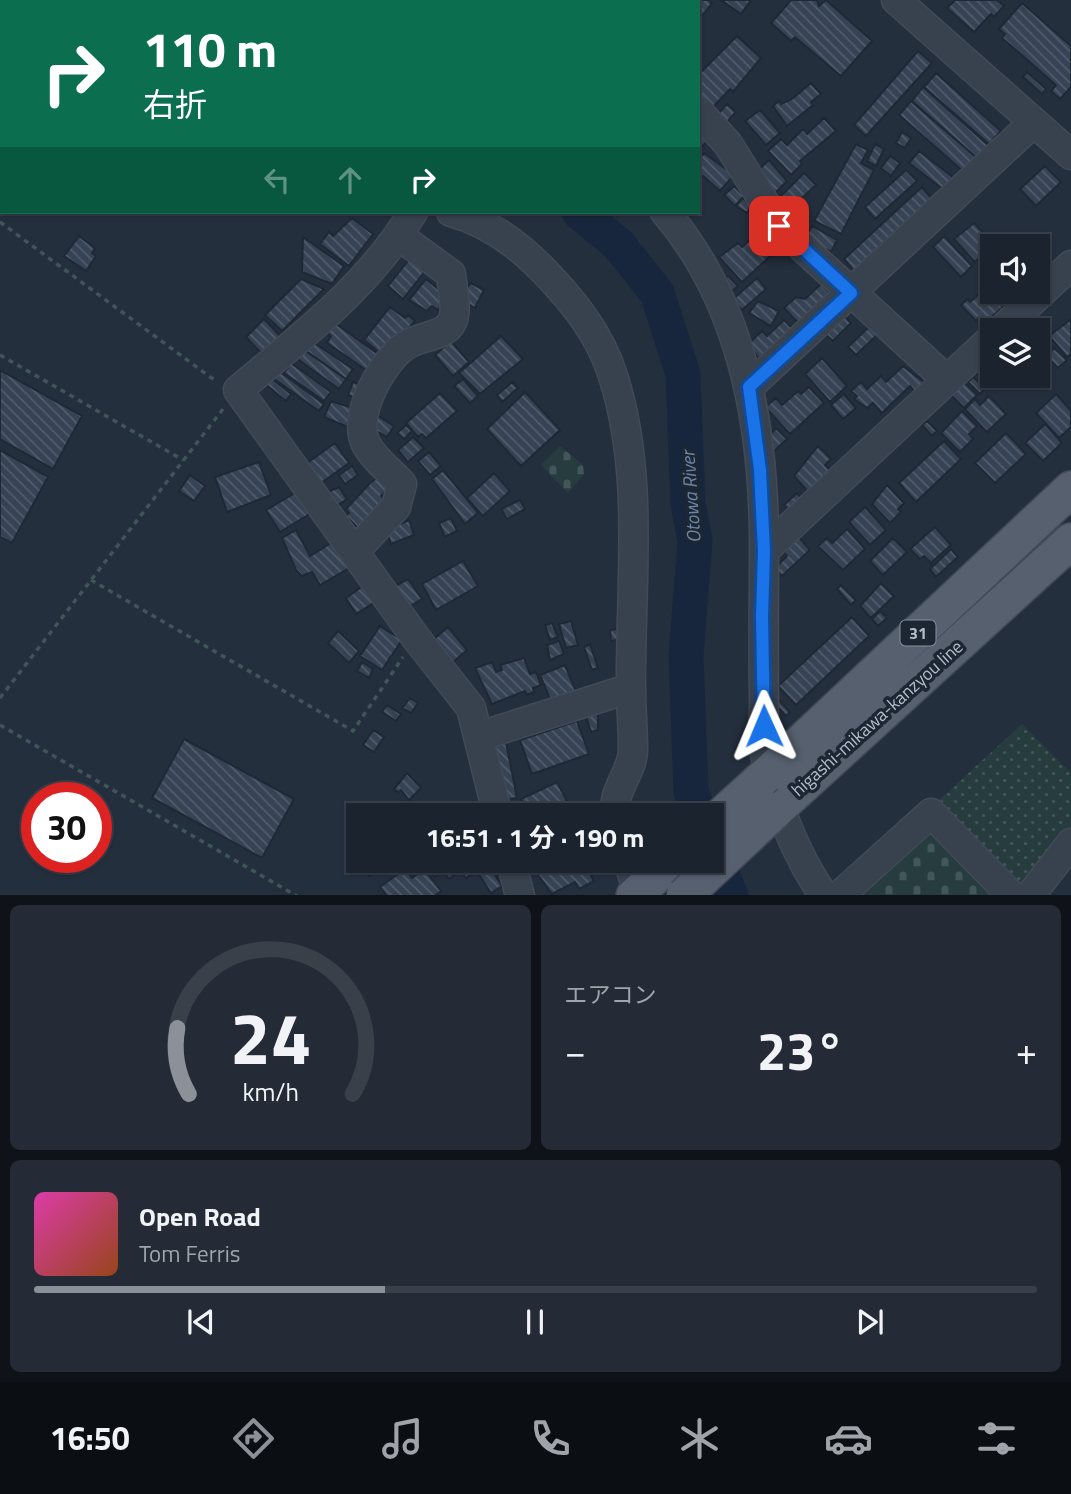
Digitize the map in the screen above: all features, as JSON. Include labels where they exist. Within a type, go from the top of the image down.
[{"type":"main road","name":"higashi-mikawa-kanzyou line","points":[[684,895],[773,790],[1071,489]]},
{"type":"main road","name":"higashi-mikawa-kanzyou line","points":[[724,817],[773,790],[1071,541]]},
{"type":"main road","points":[[637,886],[655,873]]},
{"type":"street","points":[[896,0],[1071,155]]},
{"type":"street","points":[[700,113],[728,144],[779,226],[947,380]]},
{"type":"street","points":[[749,387],[1034,122]]},
{"type":"street","points":[[412,214],[399,236],[350,294],[238,390],[416,638],[471,708],[495,803]]},
{"type":"street","points":[[456,214],[494,228],[531,258],[583,314],[613,375],[627,445],[635,549],[631,688],[633,755],[621,782],[618,803]]},
{"type":"street","points":[[666,214],[710,282],[738,347],[749,387],[760,470],[764,551],[762,617],[765,753],[773,790],[787,828],[811,877],[824,895]]},
{"type":"street","points":[[355,551],[396,508],[402,484],[367,445],[362,430],[362,415],[373,388],[388,363],[407,344],[449,328],[454,318],[451,274],[399,236]]},
{"type":"street","points":[[1014,318],[1071,265]]},
{"type":"street","points":[[764,551],[980,349]]},
{"type":"street","points":[[480,736],[631,688]]},
{"type":"street","points":[[839,895],[932,813],[1012,895]]},
{"type":"street","points":[[1030,895],[1071,844]]},
{"type":"street","points":[[514,873],[520,895]]},
{"type":"path","points":[[0,222],[215,382],[238,390],[0,698]]},
{"type":"path","points":[[0,355],[183,460]]},
{"type":"path","points":[[91,580],[354,731],[416,638]]},
{"type":"path","points":[[0,725],[298,895]]},
{"type":"green space","points":[[560,446],[583,465],[584,474],[568,493],[541,465]]},
{"type":"green space","points":[[1022,724],[1071,773],[1071,832],[1024,891],[936,803]]},
{"type":"green space","points":[[928,823],[1002,895],[851,895]]},
{"type":"building","points":[[700,0],[712,3],[700,18]]},
{"type":"building","points":[[721,0],[751,0],[741,14]]},
{"type":"building","points":[[791,0],[817,0],[819,6],[826,0],[872,41],[841,76],[795,37],[791,41],[771,23]]},
{"type":"building","points":[[955,0],[997,0],[1004,6],[994,17],[991,14],[974,32],[947,8]]},
{"type":"building","points":[[1022,3],[1071,46],[1071,87],[1060,99],[1051,91],[1056,85],[1002,38],[1005,34],[999,29]]},
{"type":"building","points":[[737,36],[761,58],[733,92],[730,89],[712,108],[700,96],[700,73]]},
{"type":"building","points":[[918,51],[932,63],[866,136],[854,125]]},
{"type":"building","points":[[1027,72],[1046,89],[1042,94],[1023,77]]},
{"type":"building","points":[[936,73],[1001,131],[989,144],[924,87]]},
{"type":"building","points":[[811,83],[821,94],[811,102],[813,105],[787,126],[773,106],[779,101],[781,104],[792,99]]},
{"type":"building","points":[[923,87],[988,145],[977,158],[912,101]]},
{"type":"building","points":[[911,101],[977,158],[964,172],[899,115]]},
{"type":"building","points":[[727,104],[736,112],[727,122],[718,114]]},
{"type":"building","points":[[760,110],[780,133],[766,145],[745,121]]},
{"type":"building","points":[[824,118],[836,131],[800,161],[802,164],[791,175],[768,151],[781,139],[787,145],[803,129],[807,134]]},
{"type":"building","points":[[700,130],[709,140],[700,148]]},
{"type":"building","points":[[902,132],[911,138],[905,148],[896,143]]},
{"type":"building","points":[[856,144],[868,150],[861,163],[874,170],[841,234],[814,221]]},
{"type":"building","points":[[875,144],[884,149],[876,166],[867,161]]},
{"type":"building","points":[[919,151],[954,178],[944,190],[909,163]]},
{"type":"building","points":[[704,153],[734,175],[720,191],[703,176],[700,177],[700,158]]},
{"type":"building","points":[[890,156],[900,163],[891,176],[881,168]]},
{"type":"building","points":[[769,160],[787,181],[774,194],[757,171]]},
{"type":"building","points":[[1045,166],[1061,182],[1036,206],[1020,189]]},
{"type":"building","points":[[906,170],[917,181],[875,219],[865,207]]},
{"type":"building","points":[[804,173],[816,185],[787,212],[776,201]]},
{"type":"building","points":[[734,186],[744,196],[735,206],[724,195]]},
{"type":"building","points":[[922,187],[933,200],[855,272],[844,259]]},
{"type":"building","points":[[743,198],[751,206],[747,213],[736,206]]},
{"type":"building","points":[[352,218],[373,234],[349,266],[320,244],[329,232],[333,236]]},
{"type":"building","points":[[974,223],[984,234],[980,234],[980,257],[975,262],[954,239]]},
{"type":"building","points":[[812,226],[837,240],[831,252],[805,238]]},
{"type":"building","points":[[759,231],[777,250],[742,282],[719,257],[738,243],[742,247]]},
{"type":"building","points":[[79,236],[95,248],[92,253],[96,256],[86,271],[64,256]]},
{"type":"building","points":[[944,236],[972,266],[961,277],[933,247]]},
{"type":"building","points":[[303,237],[344,266],[332,284],[302,272]]},
{"type":"building","points":[[411,257],[426,270],[403,299],[388,286]]},
{"type":"building","points":[[728,276],[738,286],[732,291],[722,280]]},
{"type":"building","points":[[757,278],[766,289],[742,310],[732,300]]},
{"type":"building","points":[[301,279],[324,289],[282,331],[265,315]]},
{"type":"building","points":[[426,279],[448,297],[438,310],[432,306],[427,311],[409,300]]},
{"type":"building","points":[[471,283],[484,290],[475,308],[458,298]]},
{"type":"building","points":[[821,284],[831,295],[799,324],[784,308],[796,297],[805,299]]},
{"type":"building","points":[[980,293],[980,304],[1000,304],[1003,307],[991,318],[978,318],[976,321],[961,305],[968,299],[970,302]]},
{"type":"building","points":[[758,301],[779,311],[771,326],[749,313]]},
{"type":"building","points":[[390,307],[405,318],[408,315],[415,321],[384,356],[364,340]]},
{"type":"building","points":[[844,316],[851,323],[833,341],[825,334]]},
{"type":"building","points":[[264,319],[281,337],[263,355],[246,337]]},
{"type":"building","points":[[1071,319],[1071,354],[1067,357],[1050,335]]},
{"type":"building","points":[[784,320],[794,330],[761,361],[748,344],[762,331],[767,336]]},
{"type":"building","points":[[335,323],[378,354],[366,370],[327,343],[331,336],[327,333]]},
{"type":"building","points":[[870,326],[878,334],[856,355],[848,347]]},
{"type":"building","points":[[501,336],[523,359],[480,394],[459,373]]},
{"type":"building","points":[[310,340],[353,369],[346,379],[302,348]]},
{"type":"building","points":[[451,341],[469,362],[453,376],[435,355]]},
{"type":"building","points":[[301,348],[346,379],[339,389],[292,355]]},
{"type":"building","points":[[1054,348],[1067,360],[1058,368],[1050,360],[1050,352]]},
{"type":"building","points":[[822,358],[847,386],[830,402],[805,374]]},
{"type":"building","points":[[291,363],[331,392],[324,401],[284,373]]},
{"type":"building","points":[[903,366],[925,383],[915,392],[910,386],[882,413],[873,403],[867,408],[854,399],[857,396],[851,391],[861,382],[867,389],[881,376],[886,382]]},
{"type":"building","points":[[980,366],[980,377],[974,371]]},
{"type":"building","points":[[0,370],[82,416],[53,469],[0,439]]},
{"type":"building","points":[[279,371],[324,404],[319,411],[273,378]]},
{"type":"building","points":[[270,377],[291,394],[286,401],[265,384]]},
{"type":"building","points":[[973,377],[980,383],[980,388],[985,388],[980,394],[968,382]]},
{"type":"building","points":[[463,379],[478,396],[470,403],[454,386]]},
{"type":"building","points":[[353,382],[366,386],[359,400],[348,395]]},
{"type":"building","points":[[512,382],[518,388],[502,402],[497,395]]},
{"type":"building","points":[[964,382],[977,395],[964,408],[951,395]]},
{"type":"building","points":[[809,387],[824,403],[790,434],[765,407],[776,398],[782,405],[798,391],[801,394]]},
{"type":"building","points":[[525,392],[560,430],[521,466],[487,429]]},
{"type":"building","points":[[440,393],[457,411],[426,438],[422,434],[418,437],[406,423]]},
{"type":"building","points":[[844,394],[856,408],[843,419],[831,405]]},
{"type":"building","points":[[1056,394],[1071,411],[1071,427],[1059,438],[1036,413]]},
{"type":"building","points":[[989,396],[1006,414],[987,432],[965,409],[975,399],[980,405]]},
{"type":"building","points":[[331,401],[359,410],[350,428],[324,417]]},
{"type":"building","points":[[962,411],[977,426],[969,434],[973,439],[960,452],[941,433]]},
{"type":"building","points":[[373,413],[394,426],[387,437],[366,425]]},
{"type":"building","points":[[927,421],[937,431],[932,436],[922,425]]},
{"type":"building","points":[[1045,424],[1062,443],[1043,461],[1025,443]]},
{"type":"building","points":[[406,425],[412,431],[404,439],[397,433]]},
{"type":"building","points":[[776,428],[787,439],[774,451],[769,446],[773,442],[768,437]]},
{"type":"building","points":[[1006,433],[1026,454],[995,483],[975,463]]},
{"type":"building","points":[[413,437],[424,448],[408,462],[398,450]]},
{"type":"building","points":[[944,441],[961,459],[916,502],[899,483]]},
{"type":"building","points":[[335,443],[349,463],[321,483],[307,463]]},
{"type":"building","points":[[818,446],[831,459],[825,465],[830,470],[809,493],[794,476]]},
{"type":"building","points":[[0,450],[48,477],[12,543],[0,537]]},
{"type":"building","points":[[429,452],[441,466],[430,475],[418,461]]},
{"type":"building","points":[[259,462],[271,495],[227,512],[215,477]]},
{"type":"building","points":[[352,466],[358,475],[345,484],[339,475]]},
{"type":"building","points":[[443,470],[478,513],[465,524],[432,479]]},
{"type":"building","points":[[385,472],[393,484],[381,496],[385,501],[359,529],[346,516],[349,513],[346,509],[370,483]]},
{"type":"building","points":[[494,473],[510,491],[483,516],[467,498]]},
{"type":"building","points":[[190,475],[205,486],[194,501],[179,491]]},
{"type":"building","points":[[887,485],[904,503],[898,509],[901,512],[890,523],[872,504]]},
{"type":"building","points":[[339,487],[347,499],[335,507],[325,493]]},
{"type":"building","points":[[300,490],[313,512],[280,532],[266,510]]},
{"type":"building","points":[[797,493],[803,500],[790,512],[784,505]]},
{"type":"building","points":[[520,500],[525,509],[507,519],[501,509]]},
{"type":"building","points":[[865,507],[886,530],[870,545],[849,522]]},
{"type":"building","points":[[451,518],[457,531],[445,537],[439,523]]},
{"type":"building","points":[[409,520],[414,535],[391,544],[386,530]]},
{"type":"building","points":[[935,527],[951,545],[931,563],[924,556],[920,559],[910,549]]},
{"type":"building","points":[[847,529],[865,549],[843,570],[818,546],[827,538],[832,543]]},
{"type":"building","points":[[296,530],[310,556],[334,541],[351,567],[320,585],[312,572],[302,576],[296,570],[282,538]]},
{"type":"building","points":[[797,535],[810,550],[782,576],[774,569],[787,556],[782,550]]},
{"type":"building","points":[[893,538],[907,552],[883,575],[870,561]]},
{"type":"building","points":[[951,549],[958,557],[936,577],[930,569]]},
{"type":"building","points":[[463,561],[478,586],[436,610],[422,584]]},
{"type":"building","points":[[408,579],[422,599],[407,608],[395,586]]},
{"type":"building","points":[[881,583],[894,596],[871,618],[860,606]]},
{"type":"building","points":[[364,585],[375,602],[356,614],[346,598]]},
{"type":"building","points":[[841,585],[856,600],[851,605],[837,589]]},
{"type":"building","points":[[880,611],[887,618],[878,626],[872,619]]},
{"type":"building","points":[[852,617],[869,636],[796,705],[778,686]]},
{"type":"building","points":[[571,621],[578,645],[566,648],[559,624]]},
{"type":"building","points":[[552,623],[558,637],[550,640],[545,625]]},
{"type":"building","points":[[380,626],[402,640],[382,670],[360,656]]},
{"type":"building","points":[[448,627],[467,650],[452,663],[434,639]]},
{"type":"building","points":[[617,629],[618,640],[611,641],[610,630]]},
{"type":"building","points":[[338,631],[359,651],[349,663],[328,643]]},
{"type":"building","points":[[559,641],[564,654],[550,660],[547,645]]},
{"type":"building","points":[[590,644],[598,668],[592,670],[584,647]]},
{"type":"building","points":[[524,658],[530,674],[536,672],[541,685],[533,688],[534,692],[527,695],[525,691],[492,704],[475,668],[492,662],[496,672],[502,670],[500,665]]},
{"type":"building","points":[[362,662],[373,669],[369,678],[357,671]]},
{"type":"building","points":[[565,665],[577,694],[552,704],[540,675]]},
{"type":"building","points":[[410,698],[418,703],[411,713],[402,708]]},
{"type":"building","points":[[778,699],[790,712],[786,716],[774,703]]},
{"type":"building","points":[[387,705],[401,714],[396,721],[382,712]]},
{"type":"building","points":[[598,709],[598,730],[591,732],[585,713]]},
{"type":"building","points":[[577,721],[589,754],[532,774],[520,740]]},
{"type":"building","points":[[373,730],[384,737],[374,752],[363,745]]},
{"type":"building","points":[[184,739],[294,799],[262,858],[152,798]]},
{"type":"building","points":[[506,742],[517,798],[502,800],[492,744]]},
{"type":"building","points":[[407,773],[421,788],[409,800],[401,790],[398,793],[394,789]]},
{"type":"building","points":[[557,782],[568,803],[523,803],[521,799]]},
{"type":"building","points":[[399,873],[408,873],[412,878],[419,873],[427,873],[441,891],[436,895],[386,895],[380,887]]},
{"type":"building","points":[[444,873],[456,873],[449,879]]},
{"type":"building","points":[[478,873],[494,873],[502,886],[491,893]]},
{"type":"building","points":[[597,873],[591,876],[594,881],[579,889],[575,882],[552,894],[538,875]]},
{"type":"waterway","name":"Otowa River","points":[[581,214],[618,244],[657,293],[683,374],[688,504],[695,541],[686,655],[691,791],[695,803]]},
{"type":"waterway","name":"Otowa River","points":[[722,873],[731,895]]},
{"type":"route","points":[[764,726],[764,551],[760,470],[749,387],[851,293],[779,226]]}]
